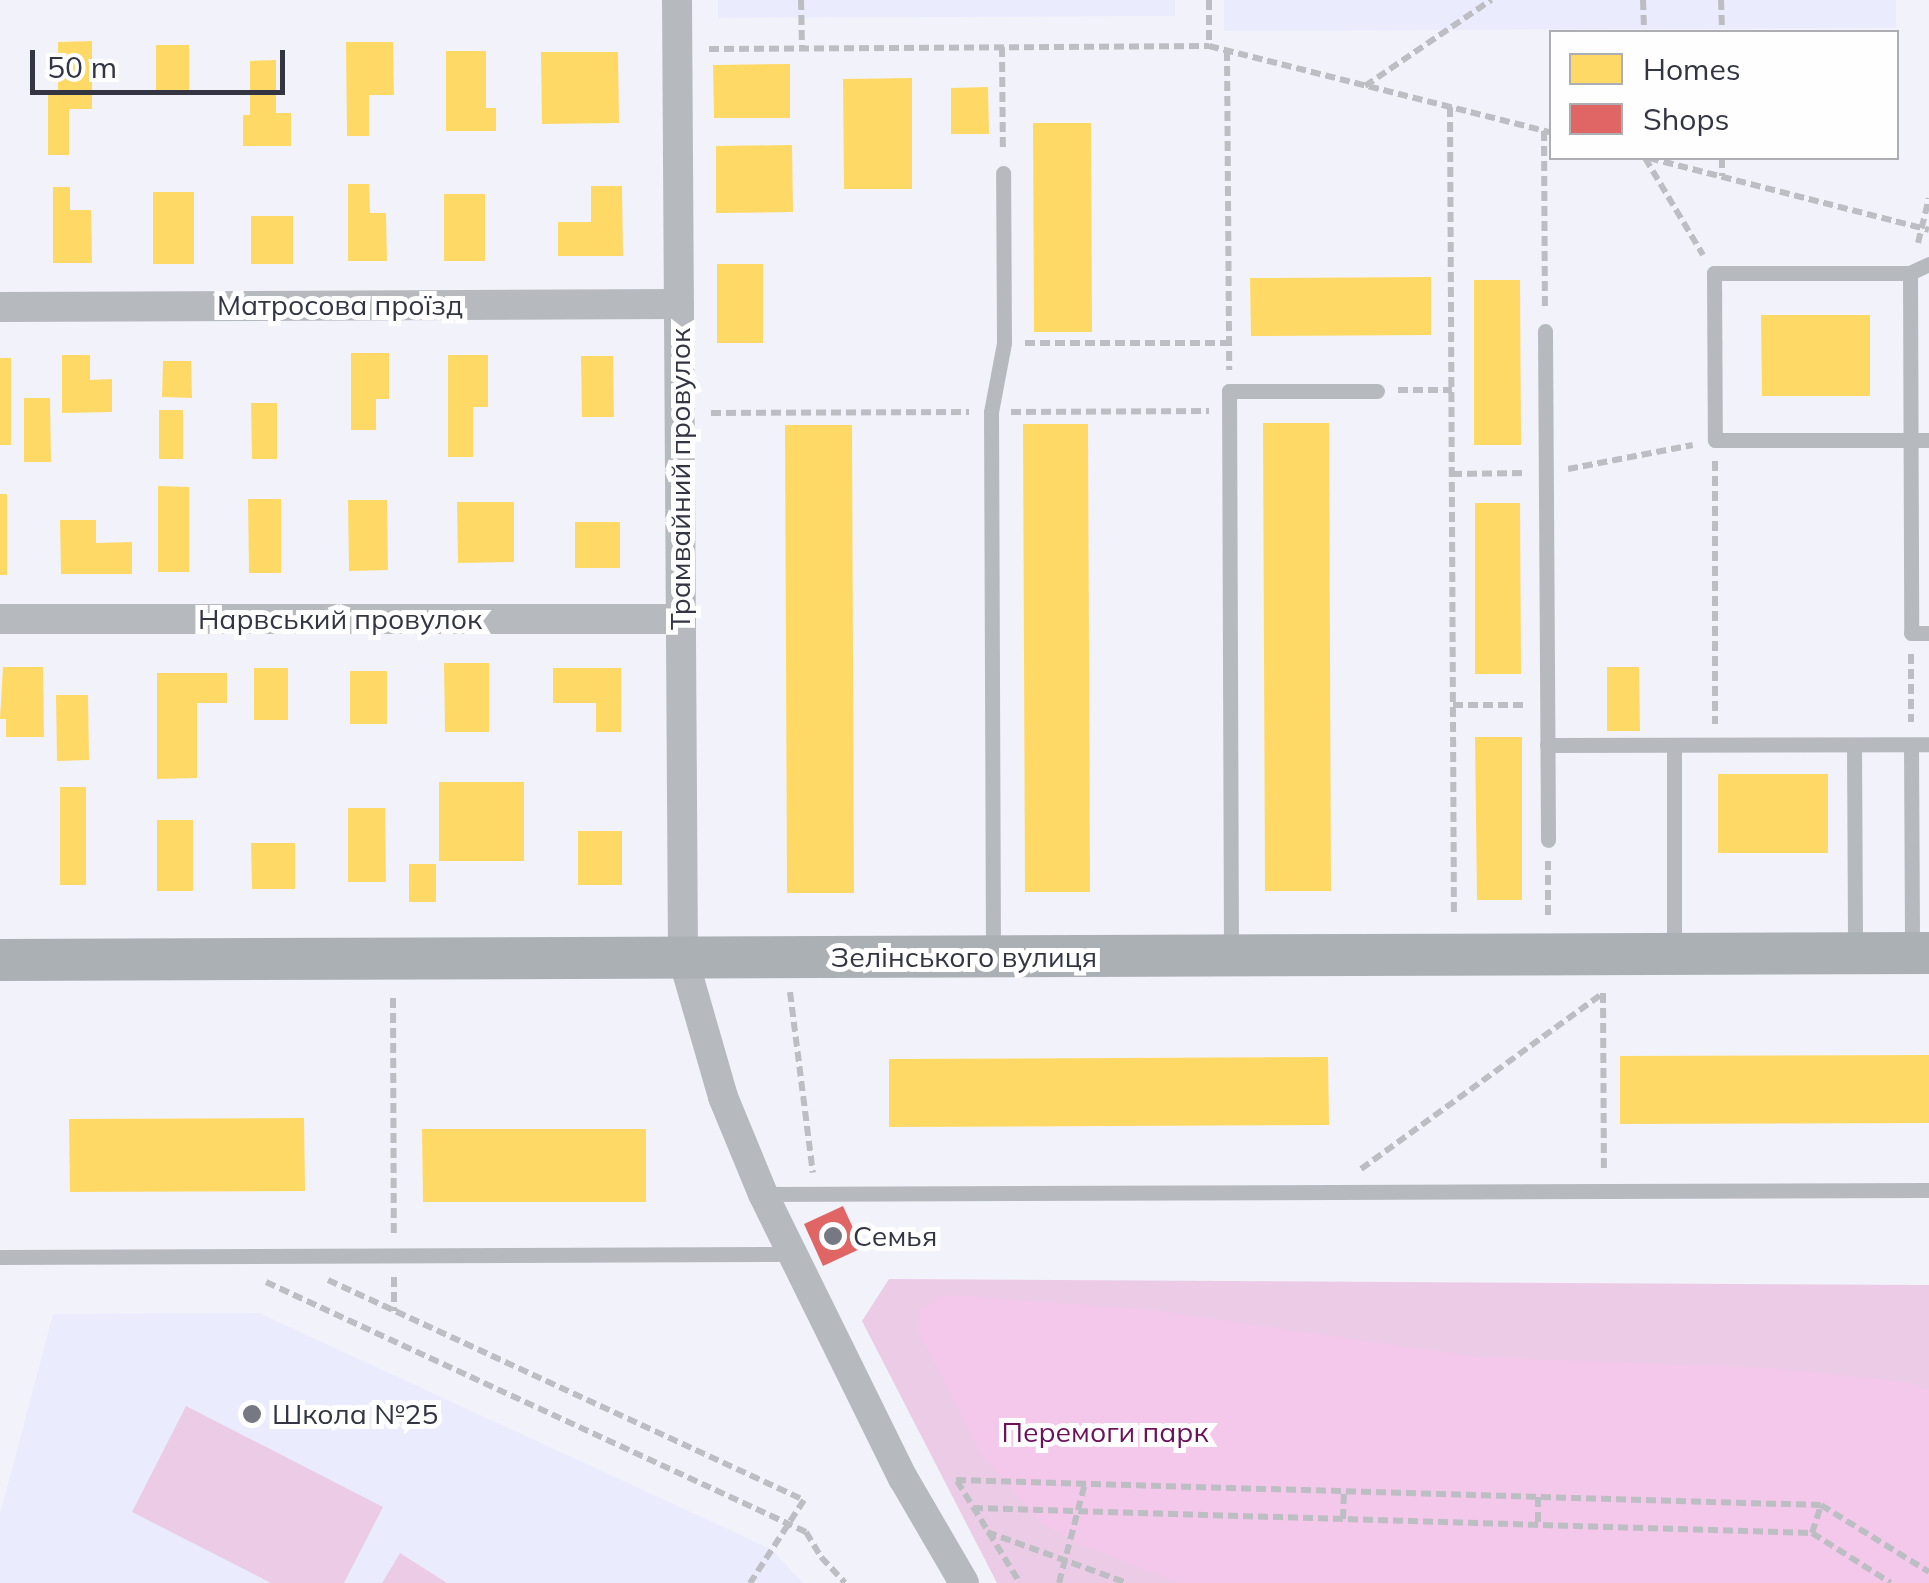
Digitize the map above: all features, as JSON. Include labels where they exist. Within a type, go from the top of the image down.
[{"type":"street","name":"Трамвайний провулок","points":[[677,0],[683,958],[723,1097],[763,1194],[903,1478],[964,1583]]},
{"type":"street","name":"Матросова проїзд","points":[[0,306],[679,304]]},
{"type":"street","name":"Нарвський провулок","points":[[0,620],[681,619]]},
{"type":"street","name":"Зелінського вулиця","points":[[0,960],[1921,953]]},
{"type":"lane","points":[[993,956],[990,412],[1004,343],[1003,173]]},
{"type":"lane","points":[[1929,264],[1910,272],[1714,273],[1714,440],[1929,440]]},
{"type":"lane","points":[[1910,272],[1911,633],[1929,633]]},
{"type":"lane","points":[[1545,331],[1548,840]]},
{"type":"lane","points":[[1231,956],[1228,391],[1377,390]]},
{"type":"lane","points":[[1912,744],[1921,953]]},
{"type":"lane","points":[[1547,746],[1929,744]]},
{"type":"lane","points":[[1674,745],[1674,954]]},
{"type":"lane","points":[[1854,745],[1855,954]]},
{"type":"lane","points":[[763,1194],[1929,1190]]},
{"type":"lane","points":[[0,1256],[792,1254]]},
{"type":"path","points":[[801,0],[802,48]]},
{"type":"path","points":[[1208,0],[1209,46]]},
{"type":"path","points":[[1365,86],[1491,0]]},
{"type":"path","points":[[1643,0],[1644,30]]},
{"type":"path","points":[[1722,0],[1722,30]]},
{"type":"path","points":[[678,49],[1209,46],[1548,132],[1545,331]]},
{"type":"path","points":[[1002,47],[1003,173]]},
{"type":"path","points":[[1227,51],[1228,391]]},
{"type":"path","points":[[1450,108],[1454,915]]},
{"type":"path","points":[[1648,160],[1714,273]]},
{"type":"path","points":[[1655,160],[1926,229]]},
{"type":"path","points":[[1722,160],[1722,176]]},
{"type":"path","points":[[1910,272],[1926,229],[1929,198]]},
{"type":"path","points":[[1004,343],[1228,343]]},
{"type":"path","points":[[1377,390],[1452,390]]},
{"type":"path","points":[[680,413],[1229,411]]},
{"type":"path","points":[[1452,474],[1546,473],[1714,440],[1715,745]]},
{"type":"path","points":[[1911,633],[1912,744]]},
{"type":"path","points":[[1453,706],[1547,705]]},
{"type":"path","points":[[1548,840],[1548,915]]},
{"type":"path","points":[[790,958],[790,996],[816,1194]]},
{"type":"path","points":[[1329,1192],[1603,994],[1604,1191]]},
{"type":"path","points":[[393,998],[394,1311]]},
{"type":"path","points":[[275,1256],[804,1500],[750,1583]]},
{"type":"path","points":[[266,1282],[806,1532],[821,1558],[845,1583]]},
{"type":"path","points":[[1020,1583],[956,1480],[1821,1506],[1929,1572]]},
{"type":"path","points":[[1059,1583],[1085,1484]]},
{"type":"path","points":[[1343,1520],[1344,1491]]},
{"type":"path","points":[[1538,1497],[1538,1525]]},
{"type":"path","points":[[1812,1533],[1821,1506]]},
{"type":"path","points":[[973,1508],[1812,1533],[1892,1583]]},
{"type":"path","points":[[987,1532],[1127,1583]]},
{"type":"shaded area","points":[[718,0],[1175,0],[1175,16],[718,18]]},
{"type":"shaded area","points":[[1224,0],[1896,0],[1896,28],[1224,31]]},
{"type":"shaded area","name":"Школа №25","points":[[259,1313],[771,1549],[803,1583],[0,1583],[0,1514],[53,1314]]},
{"type":"green space","name":"Перемоги парк","points":[[889,1279],[1929,1285],[1929,1583],[997,1583],[862,1321]]},
{"type":"green space","name":"Перемоги парк","points":[[938,1297],[1152,1310],[1479,1357],[1771,1368],[1906,1382],[1929,1390],[1929,1583],[1179,1583],[1075,1542],[1041,1523],[982,1455],[918,1331],[920,1310]]},
{"type":"green space","points":[[186,1406],[383,1507],[344,1583],[271,1583],[132,1512]]},
{"type":"green space","points":[[400,1553],[447,1583],[382,1583]]},
{"type":"building: Homes","points":[[92,41],[92,109],[69,109],[69,155],[48,155],[48,95],[58,95],[58,42]]},
{"type":"building: Homes","points":[[346,42],[393,42],[394,95],[369,95],[369,136],[347,136]]},
{"type":"building: Homes","points":[[156,45],[189,45],[189,93],[156,93]]},
{"type":"building: Homes","points":[[446,51],[486,51],[486,108],[496,108],[496,131],[446,131]]},
{"type":"building: Homes","points":[[541,52],[618,52],[619,123],[542,124]]},
{"type":"building: Homes","points":[[276,60],[276,113],[291,113],[291,146],[243,146],[243,115],[250,115],[250,61]]},
{"type":"building: Homes","points":[[790,64],[790,118],[714,118],[713,65]]},
{"type":"building: Homes","points":[[912,78],[912,189],[844,189],[843,79]]},
{"type":"building: Homes","points":[[988,87],[989,134],[951,134],[951,88]]},
{"type":"building: Homes","points":[[1033,123],[1091,123],[1092,332],[1034,332]]},
{"type":"building: Homes","points":[[792,145],[793,212],[716,213],[716,146]]},
{"type":"building: Homes","points":[[348,184],[369,184],[370,213],[386,213],[387,261],[348,261]]},
{"type":"building: Homes","points":[[591,186],[622,186],[623,256],[558,256],[558,222],[591,222]]},
{"type":"building: Homes","points":[[53,187],[70,187],[70,210],[91,210],[92,263],[53,263]]},
{"type":"building: Homes","points":[[153,192],[194,192],[194,264],[153,264]]},
{"type":"building: Homes","points":[[444,194],[485,194],[485,261],[444,261]]},
{"type":"building: Homes","points":[[251,216],[293,216],[293,264],[251,264]]},
{"type":"building: Homes","points":[[717,264],[763,264],[763,343],[717,343]]},
{"type":"building: Homes","points":[[1431,277],[1431,335],[1251,336],[1250,278]]},
{"type":"building: Homes","points":[[1474,280],[1520,280],[1521,445],[1474,445]]},
{"type":"building: Homes","points":[[1761,315],[1870,315],[1870,396],[1762,396]]},
{"type":"building: Homes","points":[[351,353],[389,353],[389,399],[376,399],[376,430],[351,430]]},
{"type":"building: Homes","points":[[62,355],[90,355],[90,380],[112,379],[112,412],[62,413]]},
{"type":"building: Homes","points":[[448,355],[488,355],[488,407],[473,407],[473,457],[448,457]]},
{"type":"building: Homes","points":[[581,356],[613,356],[614,417],[582,417]]},
{"type":"building: Homes","points":[[0,358],[11,358],[11,445],[0,445]]},
{"type":"building: Homes","points":[[163,361],[191,361],[192,398],[162,397]]},
{"type":"building: Homes","points":[[24,398],[50,398],[51,462],[24,462]]},
{"type":"building: Homes","points":[[251,403],[277,403],[277,459],[252,459]]},
{"type":"building: Homes","points":[[159,410],[183,410],[183,459],[159,459]]},
{"type":"building: Homes","points":[[1263,423],[1329,423],[1331,891],[1265,891]]},
{"type":"building: Homes","points":[[1023,424],[1088,424],[1090,892],[1025,892]]},
{"type":"building: Homes","points":[[785,425],[852,425],[854,893],[787,893]]},
{"type":"building: Homes","points":[[158,486],[189,487],[189,572],[158,572]]},
{"type":"building: Homes","points":[[0,494],[7,494],[7,575],[0,575]]},
{"type":"building: Homes","points":[[248,499],[281,499],[281,573],[249,573]]},
{"type":"building: Homes","points":[[348,500],[387,500],[388,570],[349,571]]},
{"type":"building: Homes","points":[[457,502],[514,502],[514,562],[458,563]]},
{"type":"building: Homes","points":[[1475,503],[1520,503],[1521,674],[1475,674]]},
{"type":"building: Homes","points":[[60,520],[96,520],[96,543],[132,542],[132,574],[61,574]]},
{"type":"building: Homes","points":[[575,522],[620,522],[620,568],[575,568]]},
{"type":"building: Homes","points":[[444,663],[489,663],[489,732],[445,732]]},
{"type":"building: Homes","points":[[3,667],[43,667],[44,737],[6,737],[6,719],[0,719]]},
{"type":"building: Homes","points":[[1607,667],[1639,667],[1640,731],[1607,731]]},
{"type":"building: Homes","points":[[254,668],[288,668],[288,720],[254,720]]},
{"type":"building: Homes","points":[[553,668],[621,668],[621,732],[596,732],[596,703],[553,703]]},
{"type":"building: Homes","points":[[350,671],[387,671],[387,724],[350,724]]},
{"type":"building: Homes","points":[[157,673],[227,673],[227,703],[197,703],[197,778],[157,779]]},
{"type":"building: Homes","points":[[56,695],[88,695],[89,760],[57,761]]},
{"type":"building: Homes","points":[[1475,737],[1522,737],[1522,900],[1477,900]]},
{"type":"building: Homes","points":[[1718,774],[1828,774],[1828,853],[1718,853]]},
{"type":"building: Homes","points":[[439,782],[524,782],[524,861],[439,861]]},
{"type":"building: Homes","points":[[60,787],[86,787],[86,885],[60,885]]},
{"type":"building: Homes","points":[[348,808],[385,808],[386,882],[348,882]]},
{"type":"building: Homes","points":[[157,820],[193,820],[193,891],[157,891]]},
{"type":"building: Homes","points":[[578,831],[622,831],[622,885],[578,885]]},
{"type":"building: Homes","points":[[251,843],[295,843],[295,889],[252,889]]},
{"type":"building: Homes","points":[[409,864],[436,864],[436,902],[409,902]]},
{"type":"building: Homes","points":[[1929,1055],[1929,1123],[1620,1124],[1620,1056]]},
{"type":"building: Homes","points":[[1328,1057],[1329,1125],[889,1127],[889,1059]]},
{"type":"building: Homes","points":[[304,1118],[305,1191],[70,1192],[69,1119]]},
{"type":"building: Homes","points":[[422,1129],[646,1129],[646,1202],[423,1202]]},
{"type":"building: Shops","points":[[843,1206],[862,1248],[823,1266],[804,1224]]},
{"type":"place","name":"Семья","points":[[833,1236]]},
{"type":"place","name":"Школа №25","points":[[252,1414]]}]
